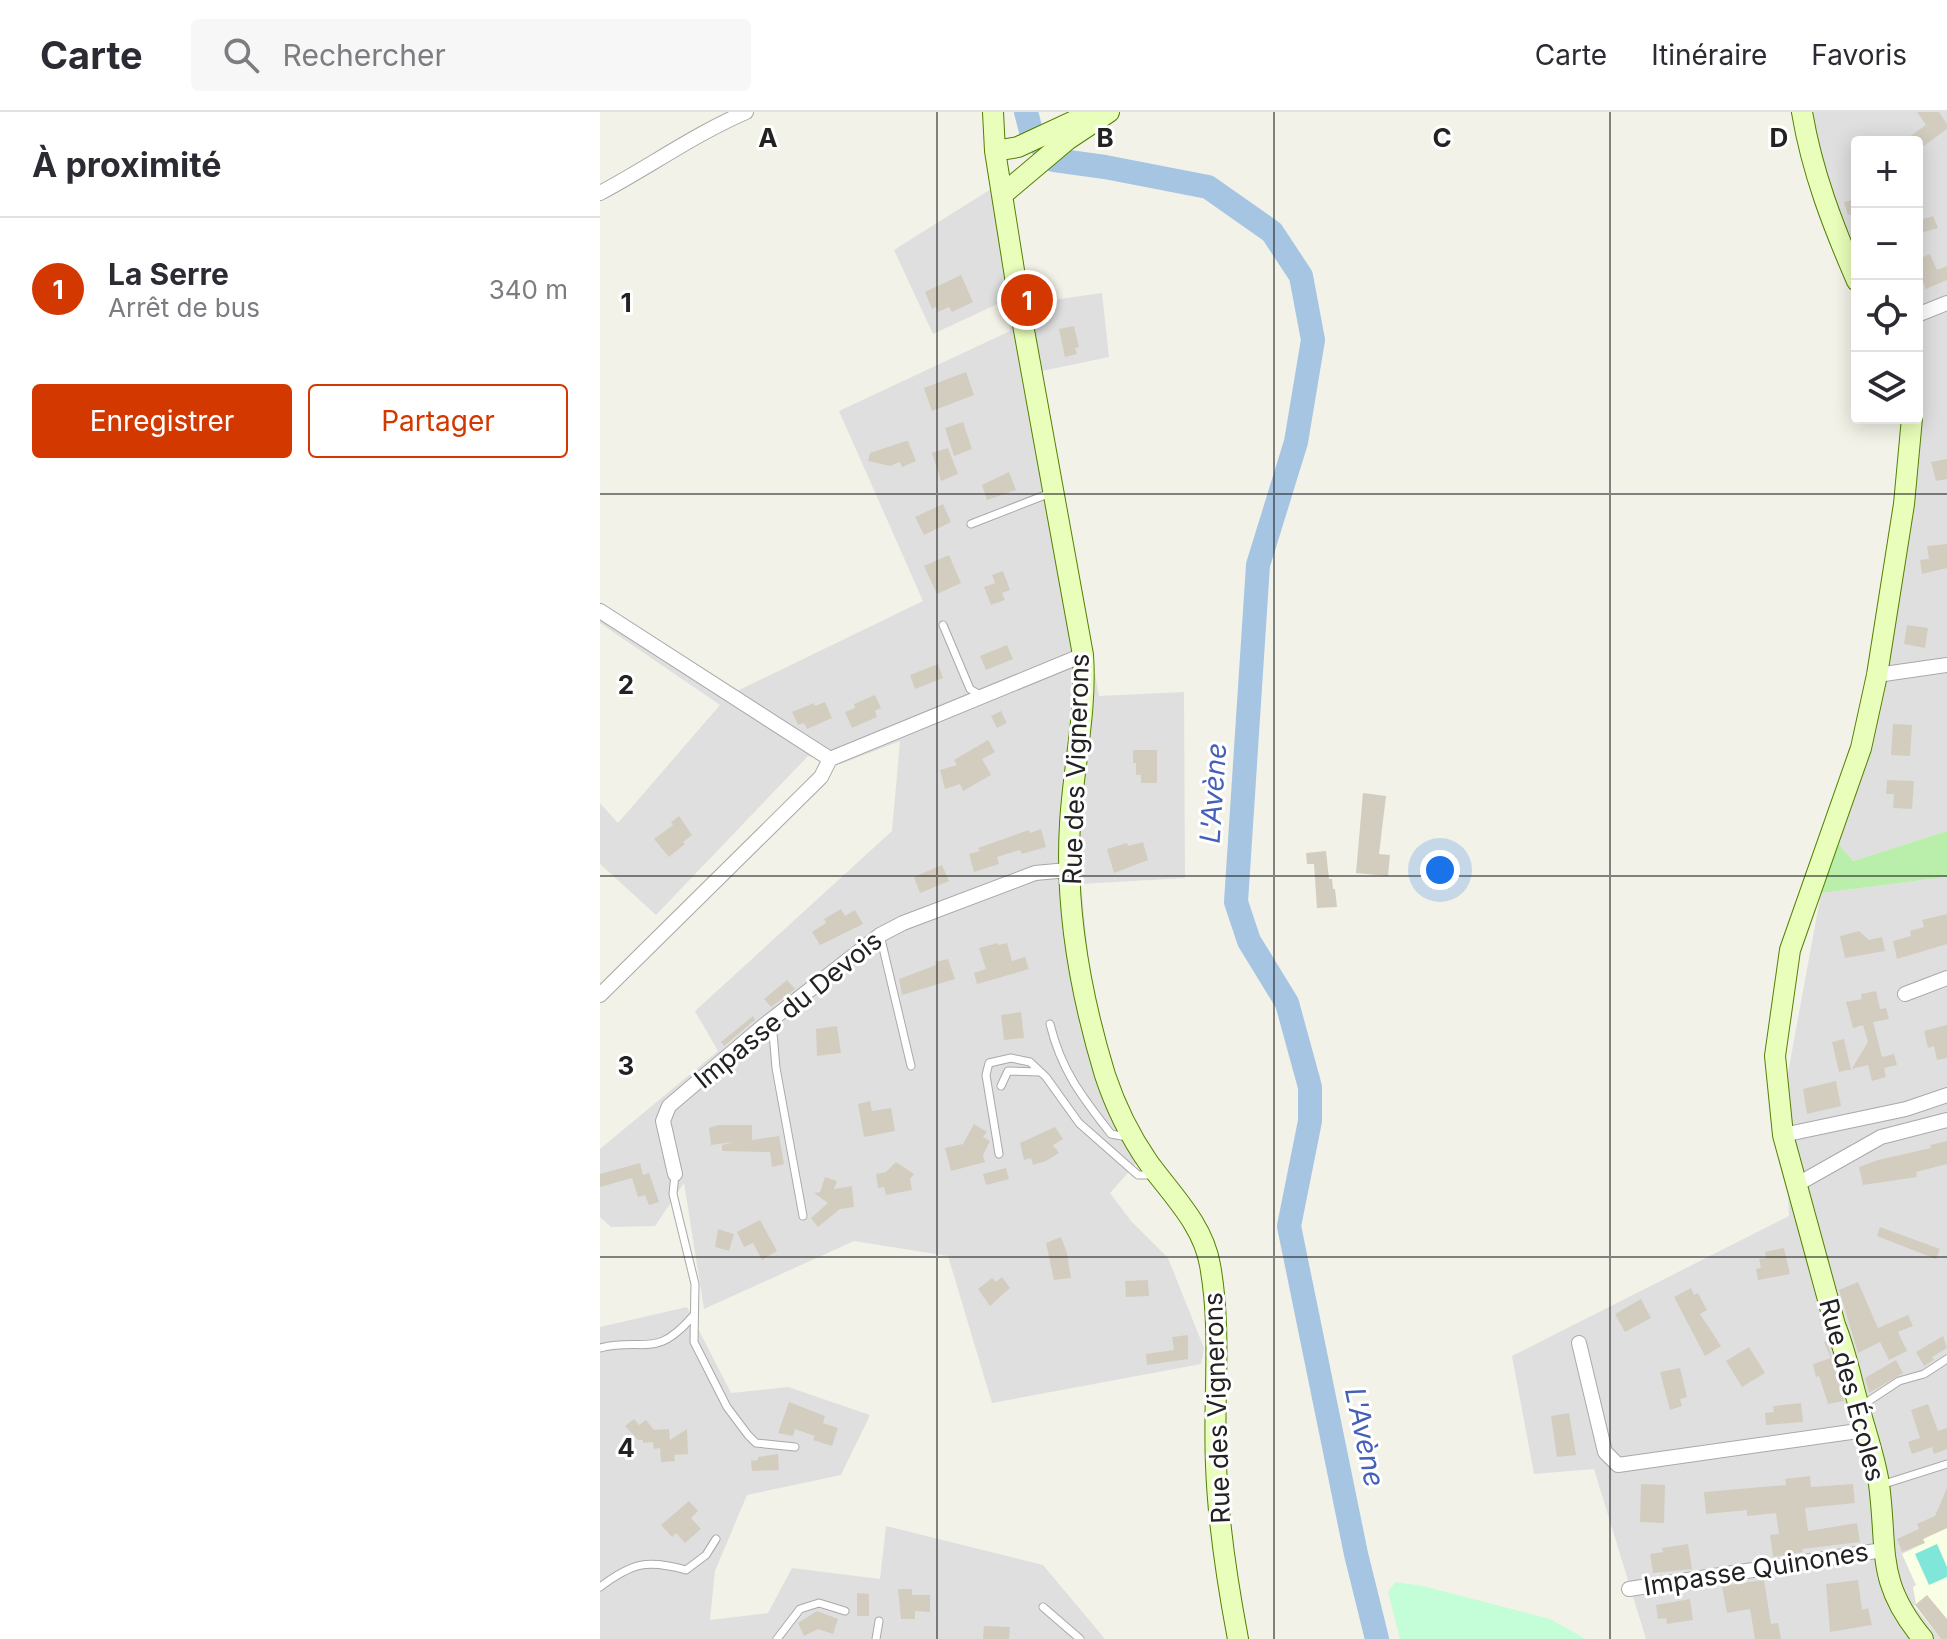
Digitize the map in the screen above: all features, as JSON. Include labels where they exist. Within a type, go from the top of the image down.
[{"type":"street","points":[[600,193],[647,169],[700,134],[746,112]]},
{"type":"street","points":[[1002,195],[1062,134],[1094,112]]},
{"type":"street","points":[[995,151],[1062,134],[1109,112]]},
{"type":"street","points":[[1802,112],[1806,140],[1825,205],[1857,280]]},
{"type":"street","name":"Rue des Vignerons","points":[[988,114],[1083,655],[1084,690],[1071,804],[1068,870],[1084,988],[1098,1047],[1116,1102],[1133,1138],[1194,1224],[1209,1260],[1216,1317],[1216,1465],[1225,1569],[1238,1639]]},
{"type":"street","points":[[1923,313],[1947,303]]},
{"type":"street","name":"Rue des Écoles","points":[[1911,424],[1904,504],[1877,675],[1861,748],[1790,950],[1775,1056],[1783,1135],[1835,1325],[1846,1351],[1879,1486],[1885,1565],[1896,1601],[1923,1639]]},
{"type":"street","points":[[600,611],[830,759]]},
{"type":"street","points":[[600,995],[821,777],[830,759],[1083,655]]},
{"type":"street","points":[[1877,675],[1947,665]]},
{"type":"street","name":"Impasse du Devois","points":[[675,1174],[663,1121],[669,1106],[772,1019],[880,935],[903,923],[1035,873],[1068,870]]},
{"type":"street","points":[[1905,994],[1947,978]]},
{"type":"street","points":[[1783,1135],[1906,1109],[1947,1095]]},
{"type":"street","points":[[1796,1185],[1881,1137],[1947,1120]]},
{"type":"street","points":[[1579,1343],[1605,1452],[1618,1465],[1865,1430]]},
{"type":"street","name":"Impasse Quinones","points":[[1629,1589],[1883,1550]]},
{"type":"lane","points":[[971,524],[1055,491]]},
{"type":"lane","points":[[943,625],[970,689],[982,696]]},
{"type":"lane","points":[[880,935],[911,1066]]},
{"type":"lane","points":[[772,1019],[776,1068],[803,1216]]},
{"type":"lane","points":[[1050,1024],[1057,1053],[1076,1090],[1111,1134],[1133,1138]]},
{"type":"lane","points":[[999,1154],[986,1075],[989,1063],[1011,1058],[1030,1062],[1046,1077],[1079,1123],[1138,1175],[1158,1174]]},
{"type":"lane","points":[[1001,1086],[1008,1071],[1040,1072]]},
{"type":"lane","points":[[675,1174],[673,1194],[695,1284],[694,1342],[727,1407],[748,1435],[756,1443],[795,1447]]},
{"type":"lane","points":[[600,1348],[611,1345],[653,1346],[678,1334],[693,1316]]},
{"type":"lane","points":[[1859,1407],[1899,1381],[1924,1374],[1947,1359]]},
{"type":"lane","points":[[1879,1486],[1947,1464]]},
{"type":"lane","points":[[600,1587],[621,1571],[641,1563],[686,1570],[706,1555],[716,1539]]},
{"type":"lane","points":[[777,1639],[789,1619],[800,1609],[819,1603],[845,1611]]},
{"type":"lane","points":[[1043,1607],[1080,1639]]},
{"type":"lane","points":[[876,1639],[879,1621]]},
{"type":"shaded area","points":[[1810,112],[1947,112],[1947,831],[1853,861],[1837,842],[1884,692],[1912,511],[1917,424],[1923,424],[1923,136],[1851,136],[1851,237],[1820,163]]},
{"type":"shaded area","points":[[991,189],[1010,306],[1102,293],[1109,357],[1042,371],[1099,696],[1184,692],[1185,878],[1081,884],[1090,974],[1115,1080],[1149,1149],[1110,1193],[1131,1221],[1168,1258],[1204,1348],[1201,1364],[992,1403],[948,1256],[854,1241],[704,1309],[684,1183],[655,1226],[611,1227],[600,1217],[600,1149],[718,1051],[695,1011],[892,831],[900,741],[841,764],[808,756],[656,915],[600,864],[600,803],[618,823],[720,705],[600,623],[600,602],[737,691],[923,601],[839,411],[1010,331],[1004,301],[933,334],[894,250]]},
{"type":"shaded area","points":[[1947,877],[1947,1639],[1646,1639],[1594,1469],[1534,1474],[1512,1356],[1789,1216],[1783,1100],[1821,893]]},
{"type":"shaded area","points":[[687,1307],[731,1393],[788,1387],[870,1415],[841,1475],[747,1495],[715,1571],[710,1620],[768,1613],[792,1568],[880,1579],[886,1526],[1043,1565],[1105,1639],[600,1639],[600,1327]]},
{"type":"shaded area","points":[[1947,1528],[1947,1639],[1941,1639],[1914,1606],[1913,1587],[1916,1585],[1902,1554],[1924,1543],[1923,1539]]},
{"type":"shaded area","points":[[1937,1544],[1947,1567],[1947,1577],[1929,1585],[1915,1554]]},
{"type":"green space","points":[[1947,831],[1947,877],[1821,893],[1837,842],[1853,861]]},
{"type":"green space","points":[[1395,1582],[1423,1586],[1550,1619],[1586,1639],[1400,1639],[1388,1592]]},
{"type":"building","points":[[1917,112],[1939,112],[1947,129],[1923,147],[1923,136],[1910,136],[1926,125]]},
{"type":"building","points":[[1851,200],[1851,214],[1848,215],[1844,202]]},
{"type":"building","points":[[1933,216],[1938,228],[1923,232],[1923,219]]},
{"type":"building","points":[[1930,254],[1937,270],[1947,266],[1947,280],[1926,289],[1923,257]]},
{"type":"building","points":[[961,275],[973,302],[952,312],[949,307],[938,312],[936,307],[932,309],[925,292]]},
{"type":"building","points":[[1074,326],[1079,347],[1075,348],[1077,354],[1065,357],[1059,329]]},
{"type":"building","points":[[966,372],[974,395],[932,411],[924,388]]},
{"type":"building","points":[[963,422],[972,449],[954,456],[945,428]]},
{"type":"building","points":[[906,441],[916,461],[902,467],[900,462],[890,466],[868,461],[870,453]]},
{"type":"building","points":[[948,448],[958,474],[941,481],[932,453]]},
{"type":"building","points":[[1947,459],[1947,479],[1936,481],[1931,462]]},
{"type":"building","points":[[1009,472],[1016,490],[987,500],[982,485]]},
{"type":"building","points":[[943,504],[951,522],[924,535],[915,517]]},
{"type":"building","points":[[1947,544],[1947,568],[1922,574],[1920,560],[1929,559],[1927,546]]},
{"type":"building","points":[[949,555],[961,583],[937,594],[924,566]]},
{"type":"building","points":[[1003,571],[1010,590],[1002,593],[1005,600],[991,605],[984,587],[995,583],[992,575]]},
{"type":"building","points":[[1907,625],[1928,628],[1925,648],[1904,644]]},
{"type":"building","points":[[1007,645],[1013,659],[986,670],[980,656]]},
{"type":"building","points":[[938,664],[943,678],[915,689],[910,675]]},
{"type":"building","points":[[875,695],[881,708],[875,711],[877,717],[852,728],[845,712],[855,708],[854,704]]},
{"type":"building","points":[[825,702],[832,718],[807,729],[804,723],[798,725],[792,712]]},
{"type":"building","points":[[1001,711],[1007,723],[997,728],[991,716]]},
{"type":"building","points":[[1893,724],[1912,725],[1910,756],[1891,755]]},
{"type":"building","points":[[988,740],[995,752],[982,759],[991,775],[963,791],[960,784],[945,789],[940,770],[957,765],[954,760]]},
{"type":"building","points":[[1133,750],[1157,750],[1157,783],[1141,783],[1141,775],[1136,775],[1136,763],[1133,763]]},
{"type":"building","points":[[1887,780],[1914,781],[1912,809],[1893,808],[1894,794],[1886,794]]},
{"type":"building","points":[[1363,793],[1386,796],[1379,854],[1390,855],[1388,876],[1356,873]]},
{"type":"building","points":[[679,816],[692,835],[669,857],[654,839],[673,825],[671,822]]},
{"type":"building","points":[[1041,829],[1046,847],[997,857],[999,864],[974,872],[969,854],[980,851],[978,848],[1029,830],[1030,833]]},
{"type":"building","points":[[1143,842],[1148,860],[1114,873],[1107,849]]},
{"type":"building","points":[[1326,851],[1329,879],[1332,879],[1335,889],[1337,907],[1317,908],[1314,864],[1307,864],[1306,853]]},
{"type":"building","points":[[942,865],[949,881],[920,893],[914,877]]},
{"type":"building","points":[[841,909],[845,916],[855,910],[863,924],[820,945],[812,932],[826,923],[824,919]]},
{"type":"building","points":[[1947,914],[1947,944],[1897,959],[1893,941],[1911,936],[1910,931],[1924,927],[1922,920]]},
{"type":"building","points":[[1859,931],[1869,940],[1882,937],[1885,951],[1845,958],[1840,936]]},
{"type":"building","points":[[1007,943],[1012,961],[1025,957],[1029,969],[977,984],[974,973],[986,969],[979,948]]},
{"type":"building","points":[[948,959],[955,979],[902,995],[899,979]]},
{"type":"building","points":[[787,980],[795,989],[771,1007],[764,999]]},
{"type":"building","points":[[1876,991],[1880,1009],[1886,1008],[1889,1019],[1873,1022],[1882,1057],[1894,1054],[1897,1065],[1884,1068],[1886,1077],[1872,1081],[1868,1065],[1852,1069],[1868,1042],[1863,1025],[1853,1028],[1846,1002],[1862,999],[1861,994]]},
{"type":"building","points":[[1021,1012],[1024,1038],[1004,1040],[1001,1015]]},
{"type":"building","points":[[753,1016],[755,1020],[724,1046],[721,1042]]},
{"type":"building","points":[[1947,1025],[1947,1058],[1937,1060],[1934,1046],[1928,1048],[1924,1031]]},
{"type":"building","points":[[837,1026],[841,1053],[817,1056],[816,1029]]},
{"type":"building","points":[[1844,1039],[1851,1069],[1839,1072],[1832,1042]]},
{"type":"building","points":[[1836,1081],[1841,1106],[1807,1114],[1803,1089]]},
{"type":"building","points":[[870,1101],[872,1111],[891,1108],[895,1131],[864,1137],[858,1104]]},
{"type":"building","points":[[974,1124],[987,1132],[983,1137],[990,1141],[983,1155],[985,1162],[951,1171],[945,1148],[963,1144]]},
{"type":"building","points":[[752,1125],[752,1140],[779,1136],[784,1164],[772,1167],[770,1152],[722,1151],[722,1145],[734,1142],[711,1145],[709,1128]]},
{"type":"building","points":[[1055,1127],[1063,1139],[1053,1145],[1059,1153],[1033,1165],[1031,1158],[1024,1160],[1020,1143]]},
{"type":"building","points":[[1947,1141],[1947,1164],[1916,1172],[1917,1177],[1863,1185],[1859,1167]]},
{"type":"building","points":[[896,1162],[914,1174],[910,1179],[912,1190],[886,1195],[884,1187],[878,1188],[876,1174],[886,1172]]},
{"type":"building","points":[[640,1163],[643,1175],[649,1173],[659,1202],[649,1205],[645,1195],[638,1197],[632,1178],[600,1187],[600,1174]]},
{"type":"building","points":[[1006,1168],[1009,1179],[986,1185],[983,1174]]},
{"type":"building","points":[[825,1177],[837,1181],[834,1189],[852,1186],[854,1207],[840,1209],[818,1227],[811,1218],[828,1203],[814,1193],[820,1192]]},
{"type":"building","points":[[760,1220],[777,1251],[762,1260],[753,1243],[744,1247],[737,1232]]},
{"type":"building","points":[[1880,1227],[1940,1249],[1936,1259],[1877,1236]]},
{"type":"building","points":[[718,1229],[734,1234],[729,1251],[715,1247]]},
{"type":"building","points":[[1061,1237],[1071,1278],[1054,1280],[1046,1243]]},
{"type":"building","points":[[1784,1248],[1790,1274],[1758,1280],[1756,1269],[1761,1268],[1759,1259],[1766,1258],[1765,1252]]},
{"type":"building","points":[[1002,1277],[1010,1288],[990,1306],[978,1289],[992,1278],[996,1282]]},
{"type":"building","points":[[1148,1280],[1149,1296],[1126,1297],[1125,1281]]},
{"type":"building","points":[[1858,1282],[1878,1328],[1908,1315],[1913,1326],[1898,1332],[1907,1351],[1889,1360],[1880,1342],[1858,1353],[1839,1290]]},
{"type":"building","points":[[1691,1288],[1694,1295],[1698,1293],[1707,1310],[1700,1314],[1721,1346],[1705,1356],[1674,1297]]},
{"type":"building","points":[[1641,1299],[1651,1318],[1625,1332],[1615,1314]]},
{"type":"building","points":[[1188,1335],[1188,1359],[1147,1365],[1146,1354],[1174,1350],[1172,1337]]},
{"type":"building","points":[[1943,1336],[1947,1348],[1924,1366],[1916,1352]]},
{"type":"building","points":[[1827,1341],[1844,1401],[1828,1404],[1813,1364],[1831,1358],[1824,1342]]},
{"type":"building","points":[[1749,1347],[1765,1373],[1742,1387],[1726,1361]]},
{"type":"building","points":[[1896,1360],[1903,1373],[1869,1393],[1865,1378]]},
{"type":"building","points":[[1680,1368],[1687,1397],[1680,1399],[1682,1406],[1670,1410],[1660,1372]]},
{"type":"building","points":[[789,1402],[825,1416],[823,1423],[838,1428],[832,1446],[813,1440],[815,1436],[795,1429],[793,1436],[778,1433]]},
{"type":"building","points":[[1801,1403],[1803,1422],[1766,1425],[1765,1413],[1774,1412],[1773,1406]]},
{"type":"building","points":[[1928,1404],[1938,1431],[1947,1428],[1947,1449],[1934,1454],[1932,1447],[1912,1454],[1908,1442],[1920,1438],[1911,1410]]},
{"type":"building","points":[[1569,1413],[1576,1455],[1557,1457],[1551,1416]]},
{"type":"building","points":[[634,1419],[639,1425],[646,1420],[654,1430],[669,1429],[670,1440],[687,1429],[688,1454],[674,1455],[675,1461],[661,1462],[660,1448],[654,1449],[653,1442],[638,1440],[625,1426]]},
{"type":"building","points":[[778,1454],[779,1470],[752,1471],[751,1461]]},
{"type":"building","points":[[1810,1476],[1811,1487],[1853,1484],[1855,1503],[1805,1508],[1808,1531],[1857,1523],[1860,1542],[1802,1549],[1803,1552],[1773,1557],[1770,1535],[1779,1534],[1776,1513],[1747,1516],[1747,1510],[1706,1514],[1704,1492],[1786,1485],[1785,1479]]},
{"type":"building","points":[[1641,1484],[1665,1485],[1664,1523],[1640,1522]]},
{"type":"building","points":[[1947,1488],[1947,1528],[1923,1539],[1925,1543],[1902,1552],[1897,1539],[1919,1529],[1917,1524],[1935,1516]]},
{"type":"building","points":[[689,1501],[698,1511],[691,1518],[701,1529],[685,1543],[676,1533],[672,1537],[661,1525]]},
{"type":"building","points":[[1688,1544],[1692,1569],[1653,1573],[1650,1554],[1663,1552],[1662,1548]]},
{"type":"building","points":[[1764,1580],[1771,1624],[1778,1623],[1781,1639],[1755,1639],[1750,1609],[1727,1613],[1722,1586]]},
{"type":"building","points":[[1858,1580],[1862,1610],[1868,1608],[1872,1625],[1830,1632],[1826,1584]]},
{"type":"building","points":[[898,1589],[912,1589],[912,1595],[930,1595],[930,1612],[915,1611],[915,1619],[901,1619]]},
{"type":"building","points":[[857,1593],[869,1594],[869,1616],[857,1616]]},
{"type":"building","points":[[1927,1595],[1947,1619],[1947,1639],[1941,1639],[1915,1605]]},
{"type":"building","points":[[1690,1599],[1693,1620],[1667,1624],[1666,1618],[1658,1619],[1656,1605]]},
{"type":"building","points":[[817,1611],[838,1619],[833,1634],[818,1629],[804,1636],[798,1623]]},
{"type":"building","points":[[984,1626],[1010,1627],[1009,1639],[983,1639]]},
{"type":"waterway","name":"L'Avène","points":[[1026,112],[1032,135],[1054,160],[1208,187],[1272,232],[1301,276],[1313,340],[1296,442],[1258,565],[1236,902],[1249,941],[1287,1003],[1310,1087],[1310,1121],[1289,1226],[1356,1554],[1377,1639]]},
{"type":"place","name":"La Serre","points":[[1027,300]]}]
